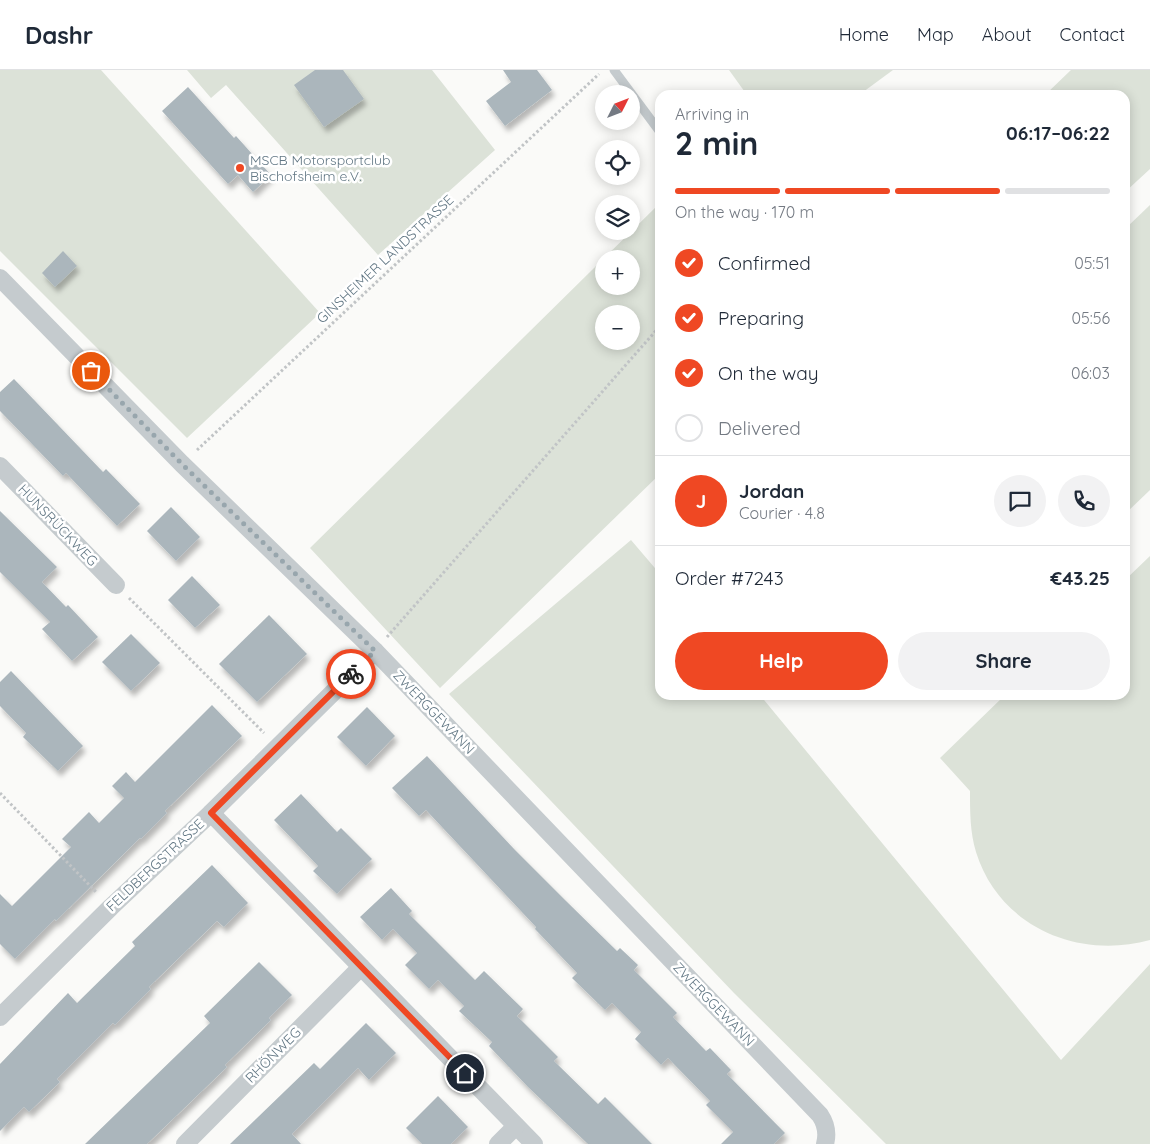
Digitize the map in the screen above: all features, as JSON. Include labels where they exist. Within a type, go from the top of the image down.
[{"type":"street","name":"ZWERGGEWANN","points":[[0,278],[182,464],[375,651],[820,1115],[826,1124],[826,1141]]},
{"type":"street","name":"HUNSRÜCKWEG","points":[[0,466],[116,585]]},
{"type":"street","name":"FELDBERGSTRASSE","points":[[0,1017],[375,651]]},
{"type":"street","points":[[211,813],[534,1144]]},
{"type":"street","name":"RHÖNWEG","points":[[185,1144],[361,966]]},
{"type":"street","points":[[498,1144],[516,1126]]},
{"type":"lane","points":[[614,70],[655,125]]},
{"type":"path","name":"GINSHEIMER LANDSTRASSE","points":[[182,464],[603,70]]},
{"type":"path","points":[[375,651],[655,332]]},
{"type":"path","points":[[116,585],[278,747]]},
{"type":"path","points":[[0,793],[111,907]]},
{"type":"shaded area","points":[[0,70],[101,70],[320,313],[187,438],[0,251]]},
{"type":"shaded area","points":[[187,70],[432,70],[495,150],[378,255],[226,85],[211,98]]},
{"type":"shaded area","points":[[729,70],[893,70],[866,90],[743,90]]},
{"type":"shaded area","points":[[1071,70],[1150,70],[1150,169],[1130,187],[1130,90],[1050,90]]},
{"type":"shaded area","points":[[1150,205],[1150,490],[1130,509],[1130,224]]},
{"type":"shaded area","points":[[655,208],[655,479],[440,688],[310,548],[595,267],[595,295],[640,295],[640,250],[612,250],[622,240],[640,240],[640,223]]},
{"type":"shaded area","points":[[631,540],[655,568],[655,700],[764,700],[1061,1060],[1150,964],[1150,1144],[886,1144],[734,993],[449,694]]},
{"type":"shaded area","points":[[1150,556],[1150,940],[1123,945],[1095,945],[1069,940],[1044,931],[1022,918],[1003,900],[987,878],[976,852],[971,829],[970,791],[940,758],[1000,700],[1130,700],[1130,575]]},
{"type":"building","points":[[315,70],[343,70],[364,99],[324,127],[294,85]]},
{"type":"building","points":[[503,70],[537,70],[552,90],[505,126],[486,101],[511,82]]},
{"type":"building","points":[[188,87],[234,138],[236,136],[271,175],[253,192],[238,175],[228,184],[162,111]]},
{"type":"building","points":[[63,251],[77,266],[55,287],[42,273]]},
{"type":"building","points":[[14,379],[103,472],[106,469],[140,504],[117,526],[66,473],[63,476],[0,411],[0,392]]},
{"type":"building","points":[[171,507],[200,537],[176,561],[147,531]]},
{"type":"building","points":[[0,511],[57,567],[42,582],[66,607],[68,605],[98,637],[72,661],[42,629],[50,622],[0,572]]},
{"type":"building","points":[[192,576],[220,605],[195,628],[168,600]]},
{"type":"building","points":[[269,615],[307,654],[257,702],[219,664]]},
{"type":"building","points":[[131,634],[160,663],[131,691],[102,662]]},
{"type":"building","points":[[11,671],[83,746],[58,771],[23,737],[26,733],[0,706],[0,682]]},
{"type":"building","points":[[212,705],[242,736],[165,811],[167,813],[141,839],[15,959],[0,944],[0,894],[12,906],[71,847],[62,839],[89,812],[99,823],[124,798],[112,786],[126,772],[135,782]]},
{"type":"building","points":[[367,707],[395,736],[366,766],[337,737]]},
{"type":"building","points":[[427,756],[515,850],[565,900],[617,951],[620,948],[638,965],[634,970],[677,1013],[673,1017],[706,1051],[710,1048],[731,1070],[727,1074],[785,1133],[774,1144],[721,1144],[733,1132],[706,1105],[710,1101],[668,1058],[661,1065],[635,1039],[641,1032],[612,1003],[605,1010],[572,978],[577,973],[426,810],[419,816],[392,788]]},
{"type":"building","points":[[301,794],[337,832],[341,828],[372,859],[337,894],[313,871],[318,866],[274,820]]},
{"type":"building","points":[[212,865],[248,903],[224,927],[217,921],[149,987],[151,989],[115,1025],[113,1023],[57,1079],[60,1082],[29,1112],[24,1107],[0,1131],[0,1064],[68,993],[77,1003],[135,946],[132,942]]},
{"type":"building","points":[[391,888],[412,911],[409,914],[475,980],[484,971],[523,1009],[517,1016],[558,1057],[554,1061],[598,1104],[605,1097],[652,1144],[588,1144],[528,1087],[489,1046],[492,1042],[459,1011],[464,1006],[438,980],[429,989],[405,965],[417,953],[393,929],[382,940],[360,917]]},
{"type":"building","points":[[259,962],[292,995],[269,1018],[271,1020],[225,1065],[227,1067],[147,1144],[85,1144],[210,1023],[204,1016]]},
{"type":"building","points":[[366,1023],[396,1053],[369,1080],[358,1068],[292,1134],[301,1144],[230,1144],[314,1063],[320,1069]]},
{"type":"building","points":[[438,1096],[468,1127],[451,1144],[422,1144],[406,1128]]},
{"type":"way so far","points":[[91,371],[182,464],[375,651],[351,674]]},
{"type":"place","name":"MSCB Motorsportclub Bischofsheim e.V.","points":[[240,168]]},
{"type":"route","points":[[351,674],[211,813],[465,1073]]}]
